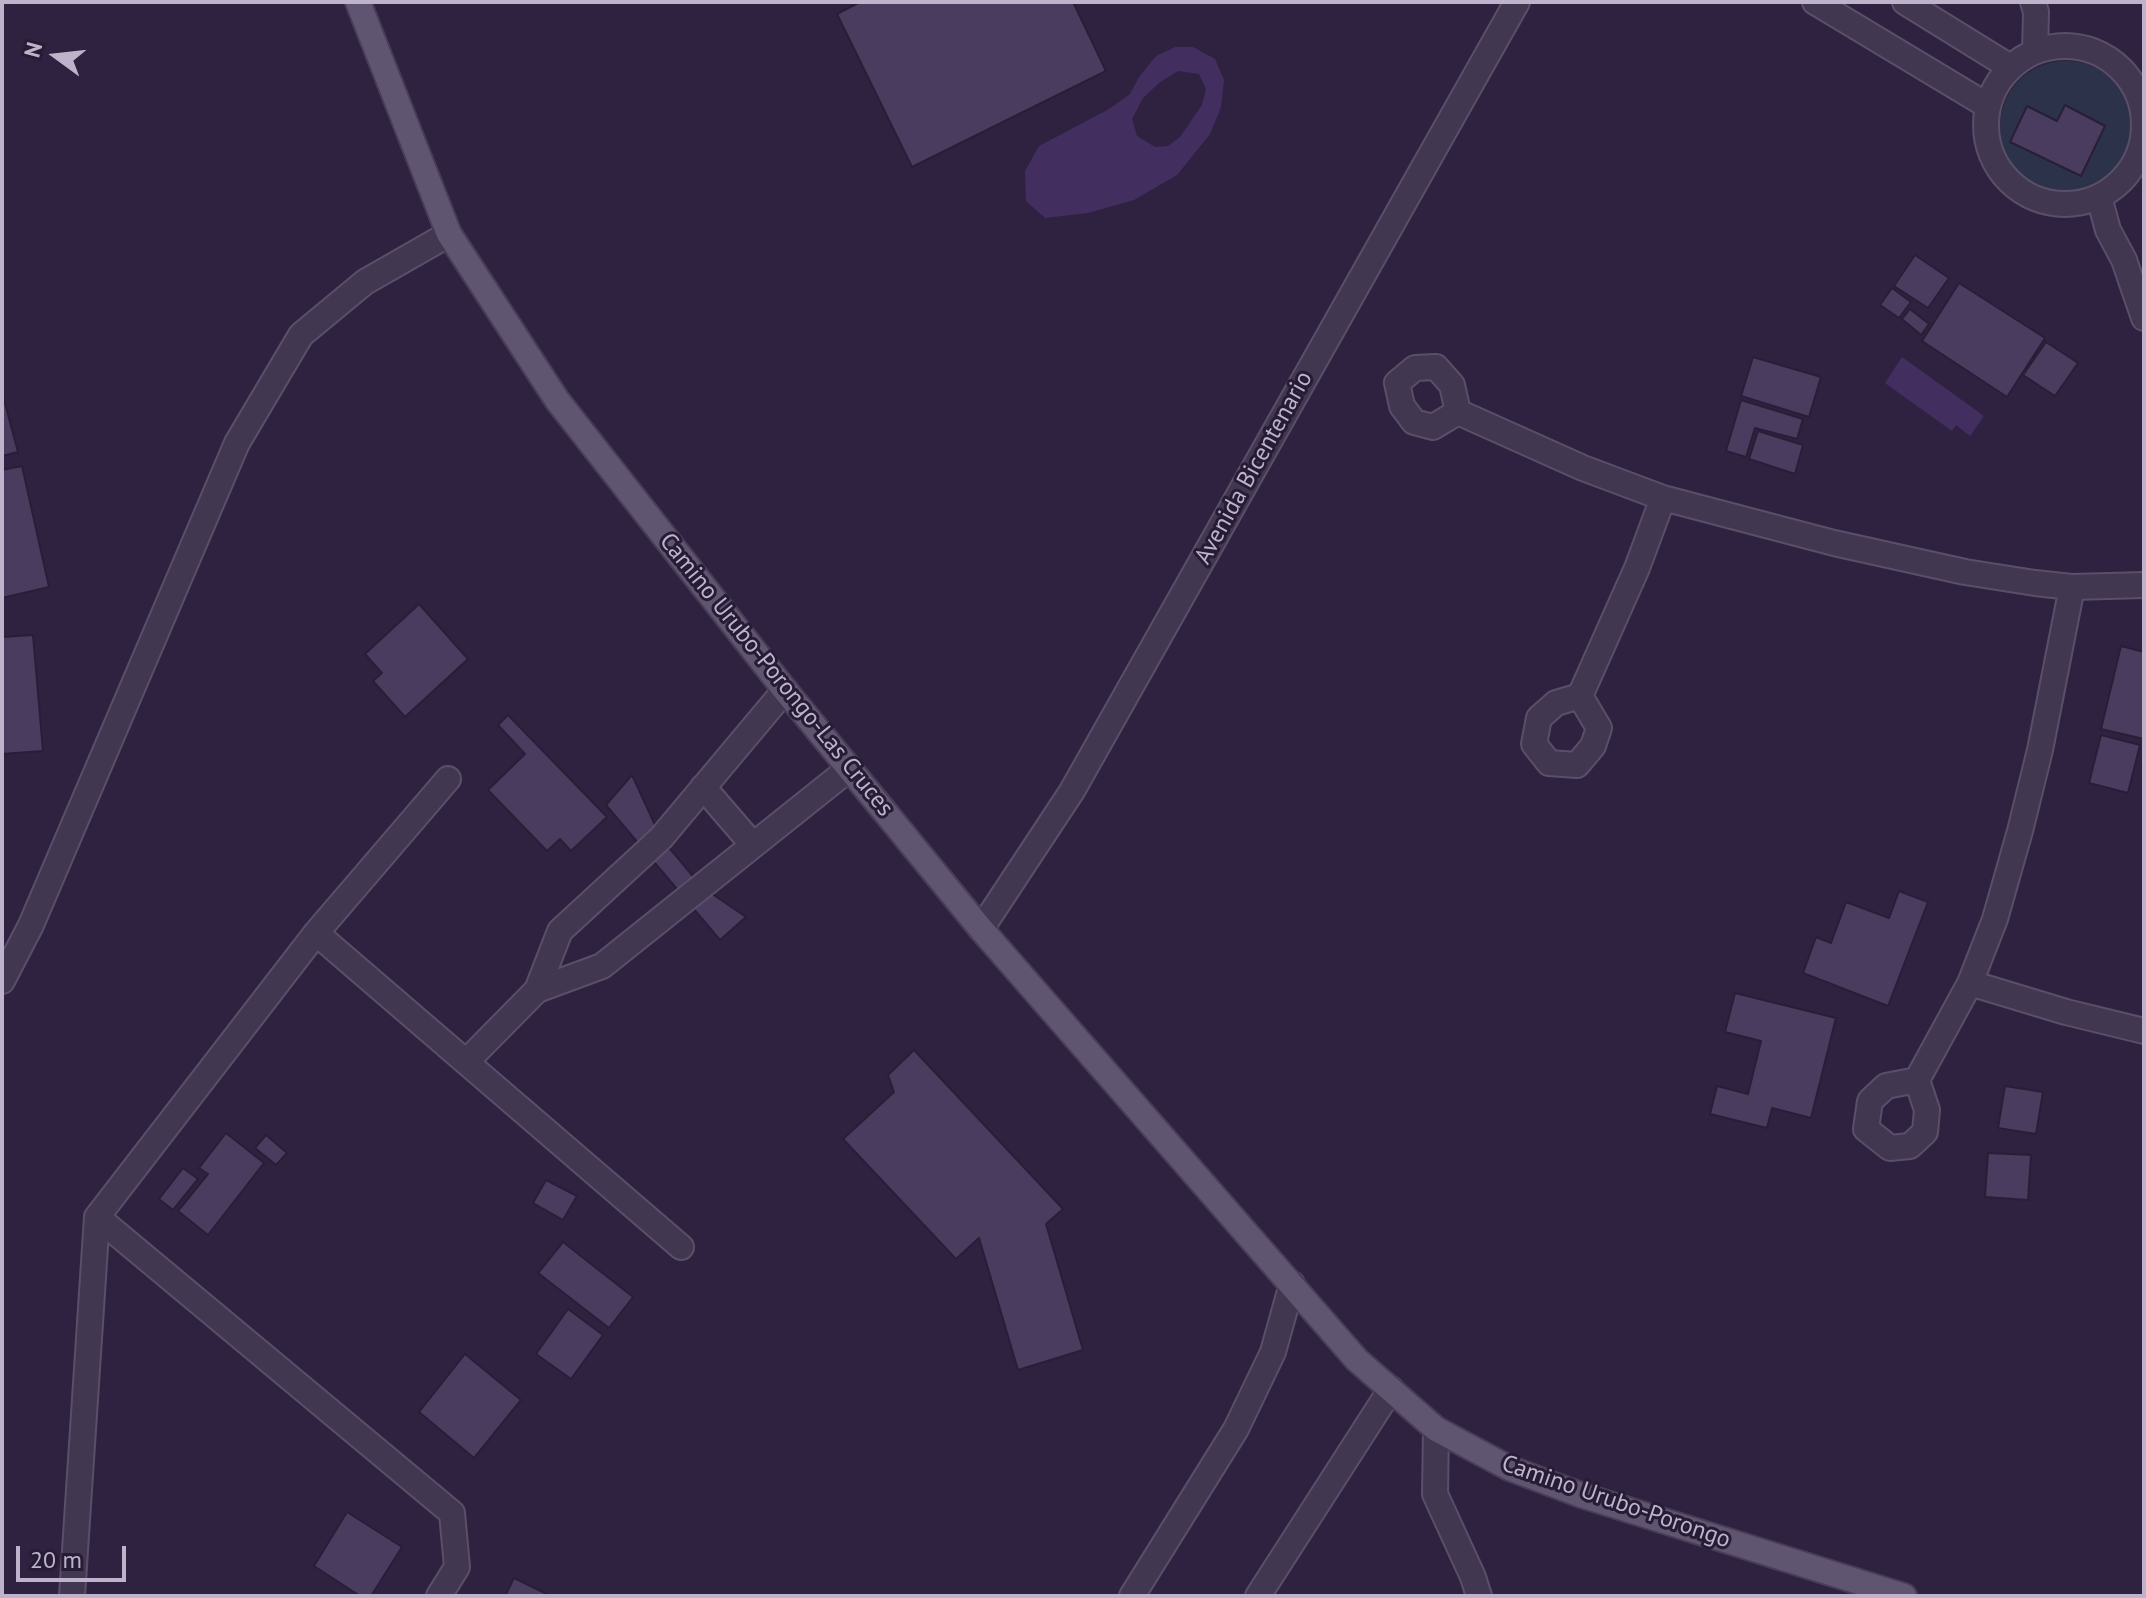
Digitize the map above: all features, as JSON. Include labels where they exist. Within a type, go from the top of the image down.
[{"type":"main road","name":"Camino Urubo-Porongo-Las Cruces","points":[[358,2],[449,234],[557,400],[785,690],[981,929],[1292,1284]]},
{"type":"main road","name":"Camino Urubo-Porongo","points":[[1292,1284],[1357,1360],[1436,1429],[1509,1468],[1581,1495],[1904,1596]]},
{"type":"street","name":"Avenida Bicentenario","points":[[981,929],[1072,791],[1517,2]]},
{"type":"street","points":[[1815,2],[1988,106]]},
{"type":"street","points":[[1905,2],[2010,67]]},
{"type":"street","points":[[2033,2],[2036,12],[2035,51]]},
{"type":"street","points":[[2058,46],[2081,47],[2102,55],[2121,69],[2135,88],[2143,110],[2143,136],[2135,161],[2120,182],[2099,197],[2074,204],[2049,204],[2025,194],[2006,178],[1992,157],[1986,132],[1988,106],[1997,85],[2010,67],[2035,51],[2058,46]]},
{"type":"street","points":[[2099,197],[2108,230],[2124,260],[2144,318]]},
{"type":"street","points":[[2,981],[31,925],[237,443],[301,335],[365,282],[449,234]]},
{"type":"street","points":[[1458,412],[1583,468],[1663,498],[1834,543],[1950,569],[2072,587],[2144,585]]},
{"type":"street","points":[[1580,696],[1637,568],[1663,498]]},
{"type":"street","points":[[1917,1080],[1970,983],[1995,919],[2020,831],[2056,678],[2072,587]]},
{"type":"street","points":[[466,1062],[537,990],[560,931],[661,838],[785,690]]},
{"type":"street","points":[[537,990],[602,966],[850,768]]},
{"type":"street","points":[[72,1596],[97,1217],[316,933],[448,779]]},
{"type":"street","points":[[703,787],[753,845]]},
{"type":"street","points":[[316,933],[681,1247]]},
{"type":"street","points":[[1970,983],[2066,1012],[2144,1031]]},
{"type":"street","points":[[97,1217],[452,1513],[457,1567],[439,1596]]},
{"type":"street","points":[[1132,1596],[1236,1429],[1273,1352],[1292,1284]]},
{"type":"street","points":[[1258,1596],[1391,1389]]},
{"type":"street","points":[[1436,1429],[1435,1494],[1479,1596]]},
{"type":"shaded area","points":[[1175,47],[1193,47],[1215,59],[1224,80],[1221,107],[1210,134],[1177,175],[1134,200],[1088,213],[1045,218],[1026,201],[1025,171],[1039,146],[1109,109],[1130,94],[1156,56]],"holes":[[[1178,71],[1199,74],[1206,89],[1202,105],[1180,137],[1168,146],[1155,147],[1137,136],[1132,119],[1143,98]]]},
{"type":"shaded area","points":[[2066,61],[2091,66],[2113,80],[2127,102],[2132,127],[2127,152],[2113,174],[2091,188],[2066,193],[2041,188],[2019,174],[2005,152],[2000,127],[2005,102],[2019,80],[2041,66]]},
{"type":"shaded area","points":[[1902,357],[1984,416],[1970,436],[1956,425],[1952,431],[1885,383]]},
{"type":"building","points":[[860,2],[1073,2],[1106,71],[912,167],[837,14]]},
{"type":"building","points":[[2065,105],[2105,126],[2081,176],[2010,142],[2027,106],[2057,121]]},
{"type":"building","points":[[1915,255],[1949,278],[1928,308],[1894,286]]},
{"type":"building","points":[[1959,283],[2045,338],[2007,397],[1922,341]]},
{"type":"building","points":[[1892,288],[1911,302],[1899,318],[1880,305]]},
{"type":"building","points":[[1910,309],[1929,324],[1921,335],[1902,319]]},
{"type":"building","points":[[2046,342],[2078,363],[2055,396],[2023,375]]},
{"type":"building","points":[[1753,357],[1821,377],[1809,417],[1741,396]]},
{"type":"building","points":[[2,392],[18,452],[2,456]]},
{"type":"building","points":[[1741,400],[1803,419],[1797,439],[1755,428],[1746,457],[1726,451]]},
{"type":"building","points":[[1758,431],[1803,445],[1795,474],[1749,459]]},
{"type":"building","points":[[22,466],[49,587],[2,598],[2,470]]},
{"type":"building","points":[[419,604],[468,659],[405,717],[373,681],[382,673],[365,654]]},
{"type":"building","points":[[33,635],[43,751],[2,754],[2,637]]},
{"type":"building","points":[[2121,646],[2144,652],[2144,739],[2101,729]]},
{"type":"building","points":[[508,715],[607,817],[571,851],[560,839],[547,851],[488,790],[525,754],[498,725]]},
{"type":"building","points":[[2101,735],[2140,745],[2128,793],[2089,783]]},
{"type":"building","points":[[632,775],[661,838],[702,887],[746,917],[720,940],[606,805]]},
{"type":"building","points":[[1899,891],[1928,902],[1888,1006],[1803,973],[1816,937],[1831,943],[1846,902],[1889,918]]},
{"type":"building","points":[[1735,993],[1836,1018],[1811,1118],[1772,1108],[1767,1128],[1710,1114],[1717,1086],[1748,1094],[1761,1041],[1725,1032]]},
{"type":"building","points":[[914,1050],[1063,1209],[1046,1224],[1083,1350],[1018,1370],[979,1238],[956,1259],[843,1139],[894,1092],[888,1075]]},
{"type":"building","points":[[2005,1086],[2043,1092],[2036,1134],[1998,1128]]},
{"type":"building","points":[[226,1133],[264,1163],[208,1235],[178,1211],[208,1174],[199,1168]]},
{"type":"building","points":[[266,1135],[287,1153],[276,1165],[255,1148]]},
{"type":"building","points":[[1988,1153],[2031,1155],[2028,1200],[1985,1197]]},
{"type":"building","points":[[183,1168],[198,1179],[173,1210],[159,1199]]},
{"type":"building","points":[[546,1180],[577,1196],[563,1220],[533,1203]]},
{"type":"building","points":[[563,1242],[633,1297],[609,1328],[538,1273]]},
{"type":"building","points":[[568,1309],[603,1335],[571,1379],[536,1354]]},
{"type":"building","points":[[465,1354],[521,1400],[474,1458],[419,1412]]},
{"type":"building","points":[[347,1512],[402,1547],[371,1596],[360,1596],[314,1566]]},
{"type":"building","points":[[514,1578],[551,1596],[505,1596]]}]
